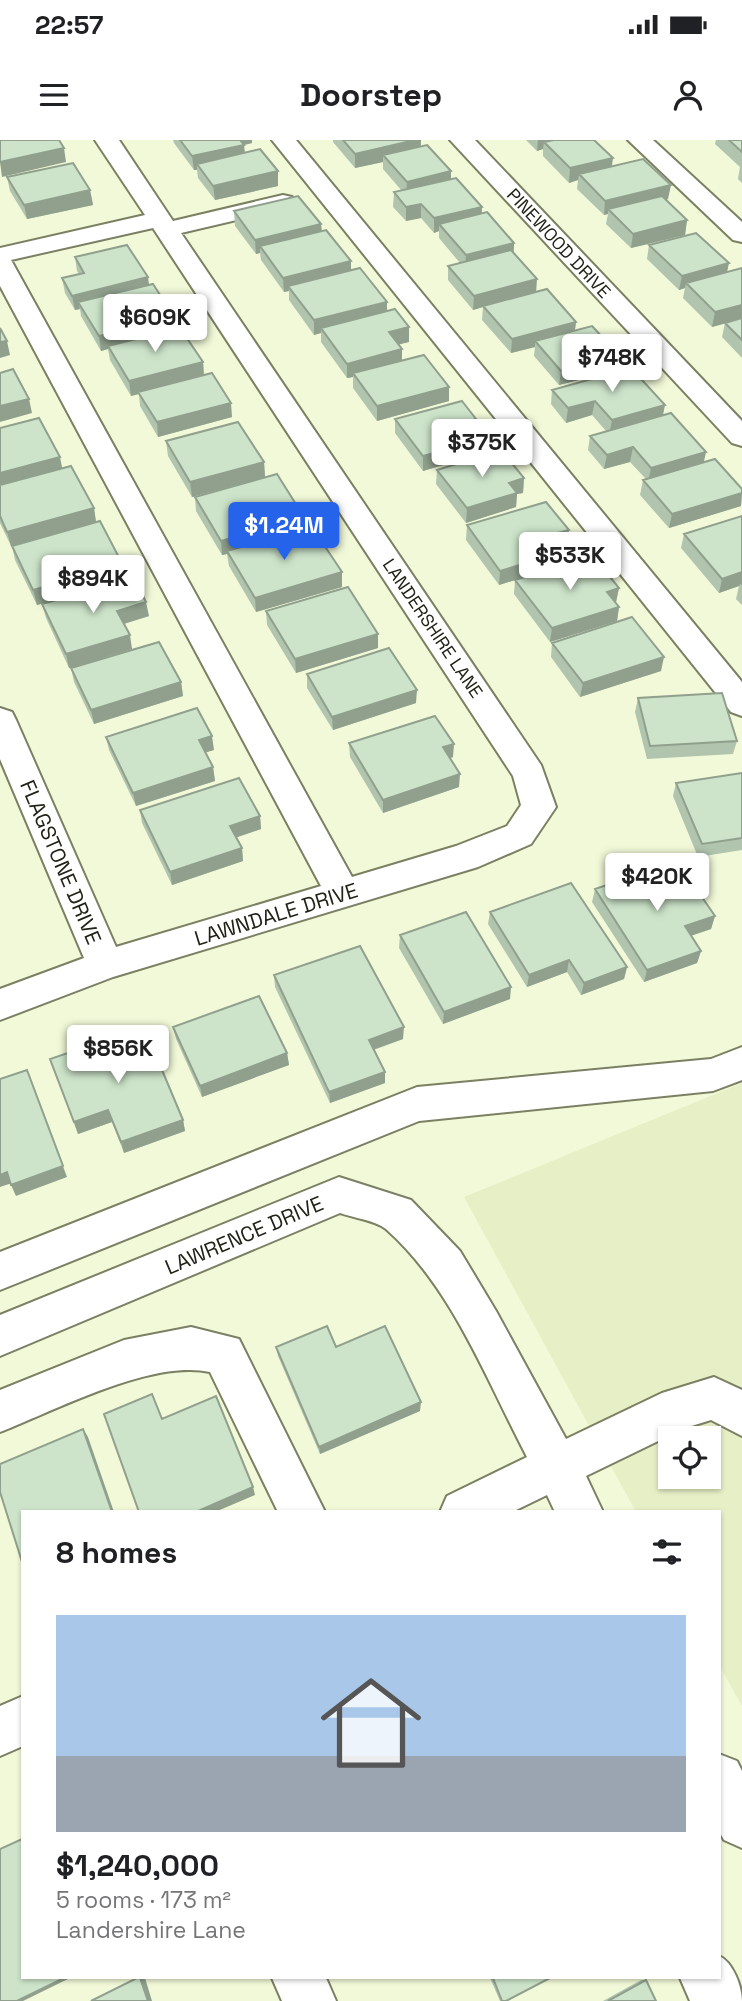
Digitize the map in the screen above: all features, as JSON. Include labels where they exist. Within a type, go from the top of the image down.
[{"type":"street","name":"LANDERSHIRE LANE","points":[[107,140],[529,774],[539,807]]},
{"type":"street","points":[[284,140],[742,704]]},
{"type":"street","name":"PINEWOOD DRIVE","points":[[462,140],[742,437]]},
{"type":"street","points":[[640,140],[742,235]]},
{"type":"street","points":[[0,255],[326,192]]},
{"type":"street","points":[[0,263],[343,894]]},
{"type":"street","name":"FLAGSTONE DRIVE","points":[[0,720],[105,965]]},
{"type":"street","name":"LAWNDALE DRIVE","points":[[0,1005],[105,965],[466,857],[519,835],[539,807]]},
{"type":"street","points":[[0,1271],[417,1104],[713,1075],[742,1063]]},
{"type":"street","name":"LAWRENCE DRIVE","points":[[0,1336],[339,1195],[397,1213],[445,1265],[481,1325],[579,1510]]},
{"type":"street","points":[[0,1411],[124,1361],[191,1347],[224,1354],[301,1510]]},
{"type":"street","points":[[467,1510],[678,1408],[714,1398],[734,1402]]},
{"type":"street","points":[[0,1731],[21,1722]]},
{"type":"street","points":[[721,1783],[742,1822]]},
{"type":"street","points":[[299,1979],[309,2001]]},
{"type":"street","points":[[708,1979],[719,2001]]},
{"type":"shaded area","points":[[742,1083],[742,1706],[721,1669],[721,1510],[635,1510],[464,1197]]},
{"type":"building","points":[[0,140],[59,140],[64,148],[0,162]]},
{"type":"building","points":[[180,140],[240,140],[244,145],[192,156]]},
{"type":"building","points":[[343,140],[415,140],[355,154]]},
{"type":"building","points":[[594,140],[613,158],[570,168],[544,142]]},
{"type":"building","points":[[729,140],[742,140],[742,152]]},
{"type":"building","points":[[427,145],[451,171],[407,182],[383,155]]},
{"type":"building","points":[[260,149],[278,171],[213,186],[197,164]]},
{"type":"building","points":[[643,159],[671,185],[605,201],[579,174]]},
{"type":"building","points":[[73,163],[90,190],[24,205],[7,177]]},
{"type":"building","points":[[456,178],[482,207],[434,218],[421,204],[406,207],[394,192]]},
{"type":"building","points":[[298,196],[321,224],[255,240],[234,211]]},
{"type":"building","points":[[662,196],[687,220],[633,234],[608,209]]},
{"type":"building","points":[[487,212],[514,243],[466,255],[439,224]]},
{"type":"building","points":[[326,230],[351,261],[283,278],[260,246]]},
{"type":"building","points":[[696,233],[729,263],[682,276],[649,245]]},
{"type":"building","points":[[127,245],[148,277],[72,296],[62,278],[84,273],[75,257]]},
{"type":"building","points":[[511,250],[537,279],[474,296],[448,266]]},
{"type":"building","points":[[360,268],[387,302],[314,320],[288,286]]},
{"type":"building","points":[[742,268],[742,305],[715,312],[686,283]]},
{"type":"building","points":[[153,284],[175,318],[99,336],[78,302]]},
{"type":"building","points":[[547,289],[576,322],[512,339],[483,306]]},
{"type":"building","points":[[395,309],[409,327],[389,332],[402,349],[347,364],[321,328]]},
{"type":"building","points":[[742,318],[742,340],[725,323]]},
{"type":"building","points":[[592,326],[619,355],[561,371],[535,341]]},
{"type":"building","points":[[0,328],[7,341],[0,342]]},
{"type":"building","points":[[180,328],[203,362],[129,381],[108,346]]},
{"type":"building","points":[[424,355],[449,387],[377,406],[353,373]]},
{"type":"building","points":[[631,368],[665,405],[612,420],[595,401],[568,408],[552,390]]},
{"type":"building","points":[[13,369],[29,399],[0,406],[0,373]]},
{"type":"building","points":[[212,373],[231,403],[157,422],[138,392]]},
{"type":"building","points":[[462,401],[476,419],[457,425],[471,443],[423,456],[395,419]]},
{"type":"building","points":[[671,413],[706,452],[651,468],[633,447],[607,455],[590,436]]},
{"type":"building","points":[[39,418],[60,457],[0,473],[0,428]]},
{"type":"building","points":[[238,422],[264,462],[190,482],[166,441]]},
{"type":"building","points":[[501,450],[524,478],[509,483],[517,493],[467,508],[437,470]]},
{"type":"building","points":[[715,459],[742,489],[742,493],[672,514],[643,480]]},
{"type":"building","points":[[71,466],[94,508],[7,532],[0,516],[0,485]]},
{"type":"building","points":[[277,474],[304,517],[221,541],[195,497]]},
{"type":"building","points":[[546,502],[569,530],[546,536],[559,553],[500,571],[467,525]]},
{"type":"building","points":[[742,516],[742,572],[722,579],[684,534]]},
{"type":"building","points":[[100,521],[123,565],[33,590],[12,546]]},
{"type":"building","points":[[312,527],[342,572],[255,598],[227,551]]},
{"type":"building","points":[[593,556],[619,588],[607,592],[619,607],[552,628],[515,580]]},
{"type":"building","points":[[134,578],[146,602],[117,611],[130,635],[66,654],[42,604]]},
{"type":"building","points":[[348,587],[378,634],[295,659],[266,611]]},
{"type":"building","points":[[632,617],[664,657],[583,683],[552,643]]},
{"type":"building","points":[[159,642],[181,682],[91,710],[71,668]]},
{"type":"building","points":[[389,648],[417,690],[332,717],[307,674]]},
{"type":"building","points":[[722,693],[737,741],[650,746],[638,698]]},
{"type":"building","points":[[197,708],[212,736],[199,740],[213,767],[133,793],[106,737]]},
{"type":"building","points":[[435,716],[454,744],[443,747],[460,774],[383,800],[349,743]]},
{"type":"building","points":[[742,773],[742,838],[702,844],[676,783]]},
{"type":"building","points":[[239,778],[260,816],[230,826],[242,848],[170,872],[140,810]]},
{"type":"building","points":[[677,861],[715,916],[685,926],[701,951],[647,970],[595,889]]},
{"type":"building","points":[[571,883],[627,967],[584,983],[569,960],[529,975],[490,912]]},
{"type":"building","points":[[466,912],[511,987],[444,1012],[400,935]]},
{"type":"building","points":[[360,946],[404,1027],[369,1040],[385,1072],[329,1092],[274,975]]},
{"type":"building","points":[[259,996],[287,1053],[200,1086],[173,1027]]},
{"type":"building","points":[[144,1027],[183,1120],[121,1142],[108,1110],[74,1122],[50,1059]]},
{"type":"building","points":[[27,1070],[63,1166],[11,1185],[7,1172],[0,1175],[0,1079]]},
{"type":"building","points":[[327,1326],[336,1347],[385,1326],[421,1402],[319,1447],[276,1347]]},
{"type":"building","points":[[152,1394],[162,1419],[216,1396],[253,1487],[201,1510],[138,1510],[104,1414]]},
{"type":"building","points":[[83,1429],[111,1510],[21,1510],[21,1559],[0,1492],[0,1464]]},
{"type":"building","points":[[21,1839],[21,1979],[62,1979],[17,2001],[0,2001],[0,1849]]},
{"type":"building","points":[[135,1979],[140,1979],[148,2001],[91,2001]]},
{"type":"building","points":[[493,1979],[548,1979],[506,2001],[502,2001]]},
{"type":"building","points":[[646,1980],[656,2001],[608,2001]]}]
